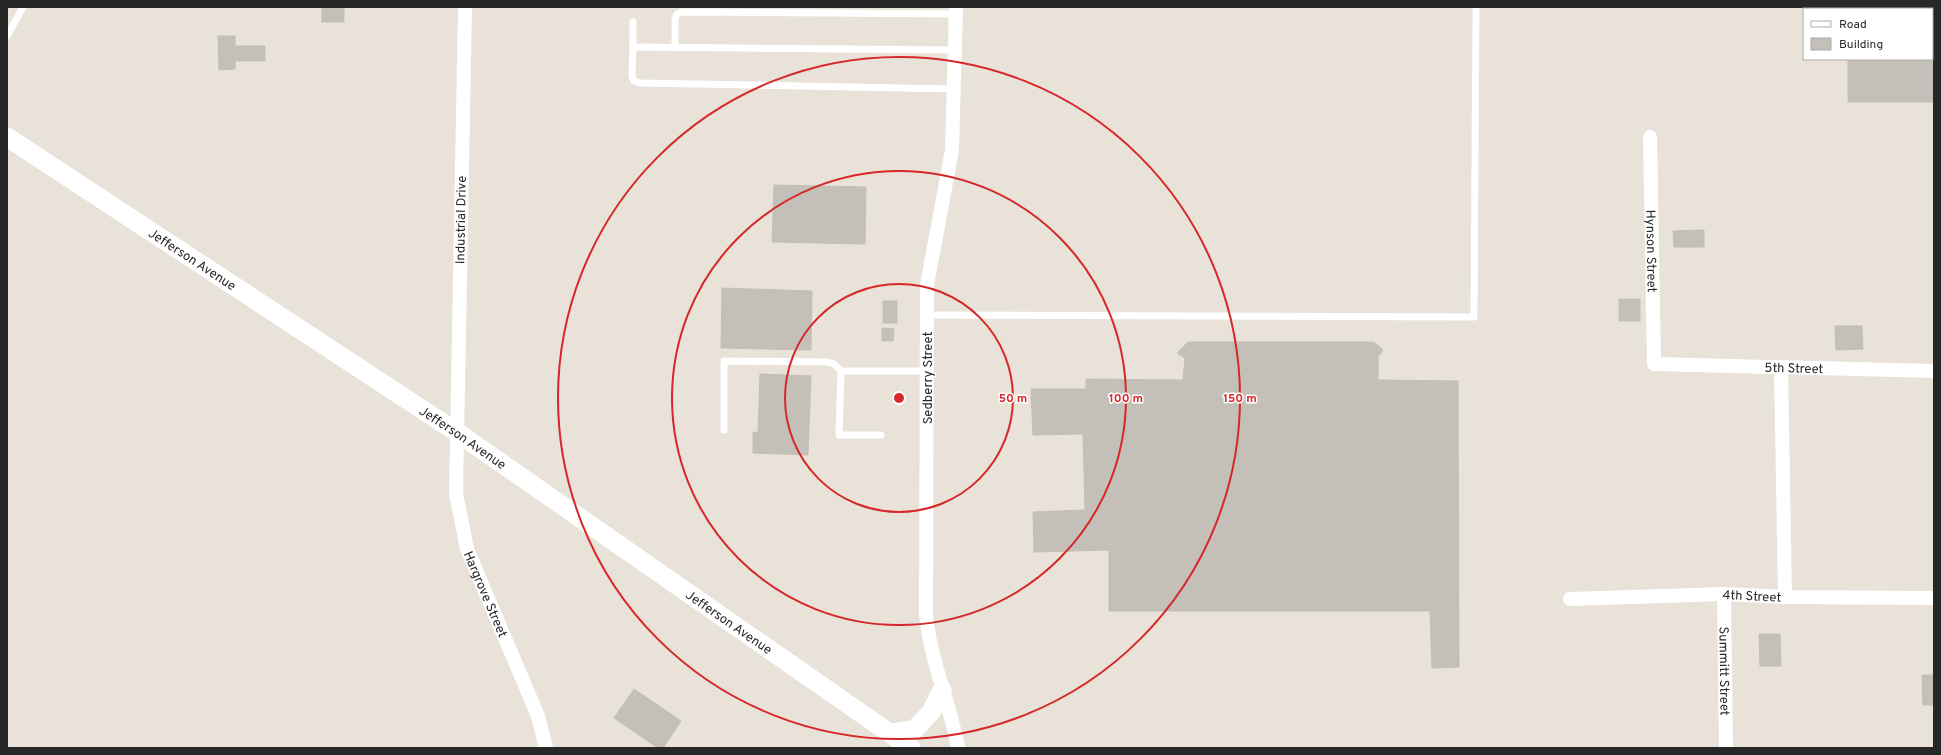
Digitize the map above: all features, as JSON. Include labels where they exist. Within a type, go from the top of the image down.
[{"type":"street","name":"Industrial Drive","points":[[458,433],[465,7]]},
{"type":"street","name":"Sedberry Street","points":[[955,11],[951,162],[929,269],[926,614],[932,655],[951,715],[958,748]]},
{"type":"street","name":"Jefferson Avenue","points":[[7,137],[458,433],[911,748]]},
{"type":"street","name":"Hynson Street","points":[[1650,137],[1654,364]]},
{"type":"street","name":"5th Street","points":[[1654,364],[1934,371]]},
{"type":"street","points":[[1781,367],[1785,597]]},
{"type":"street","name":"Hargrove Street","points":[[458,433],[456,493],[467,549],[538,716],[546,748]]},
{"type":"street","name":"4th Street","points":[[1570,599],[1724,594],[1785,597],[1934,598]]},
{"type":"street","name":"Summitt Street","points":[[1724,594],[1726,748]]},
{"type":"street","points":[[892,734],[914,730],[931,712],[942,690]]},
{"type":"lane","points":[[7,36],[23,7]]},
{"type":"lane","points":[[928,315],[1474,317],[1476,7]]},
{"type":"lane","points":[[675,47],[675,19],[677,14],[682,12],[894,10],[955,11]]},
{"type":"lane","points":[[633,22],[632,76],[634,81],[640,83],[954,89]]},
{"type":"lane","points":[[633,47],[955,50]]},
{"type":"lane","points":[[724,430],[724,361],[827,362],[834,364],[841,371],[927,372]]},
{"type":"lane","points":[[841,371],[839,435],[881,435]]},
{"type":"building","points":[[322,7],[344,7],[344,22],[322,22]]},
{"type":"building","points":[[218,36],[235,36],[235,46],[265,46],[265,61],[235,61],[235,69],[219,70]]},
{"type":"building","points":[[1934,59],[1934,102],[1848,102],[1848,60]]},
{"type":"building","points":[[774,185],[866,187],[865,244],[772,242]]},
{"type":"building","points":[[1704,230],[1704,247],[1674,247],[1673,231]]},
{"type":"building","points":[[722,288],[812,291],[811,350],[721,348]]},
{"type":"building","points":[[1619,299],[1640,299],[1640,321],[1619,321]]},
{"type":"building","points":[[883,301],[897,301],[897,323],[883,323]]},
{"type":"building","points":[[1835,326],[1862,326],[1863,349],[1836,350]]},
{"type":"building","points":[[882,328],[894,329],[893,341],[882,341]]},
{"type":"building","points":[[1188,342],[1374,342],[1383,350],[1378,357],[1378,380],[1458,381],[1459,667],[1432,668],[1430,611],[1109,611],[1109,550],[1034,552],[1033,512],[1085,510],[1083,434],[1033,435],[1031,389],[1086,389],[1086,379],[1183,380],[1185,358],[1177,353]]},
{"type":"building","points":[[760,374],[811,376],[808,455],[753,453],[753,432],[758,433]]},
{"type":"building","points":[[1759,634],[1780,634],[1781,666],[1760,666]]},
{"type":"building","points":[[1922,675],[1934,675],[1934,705],[1923,705]]},
{"type":"building","points":[[634,689],[681,721],[663,748],[658,748],[614,718]]}]
